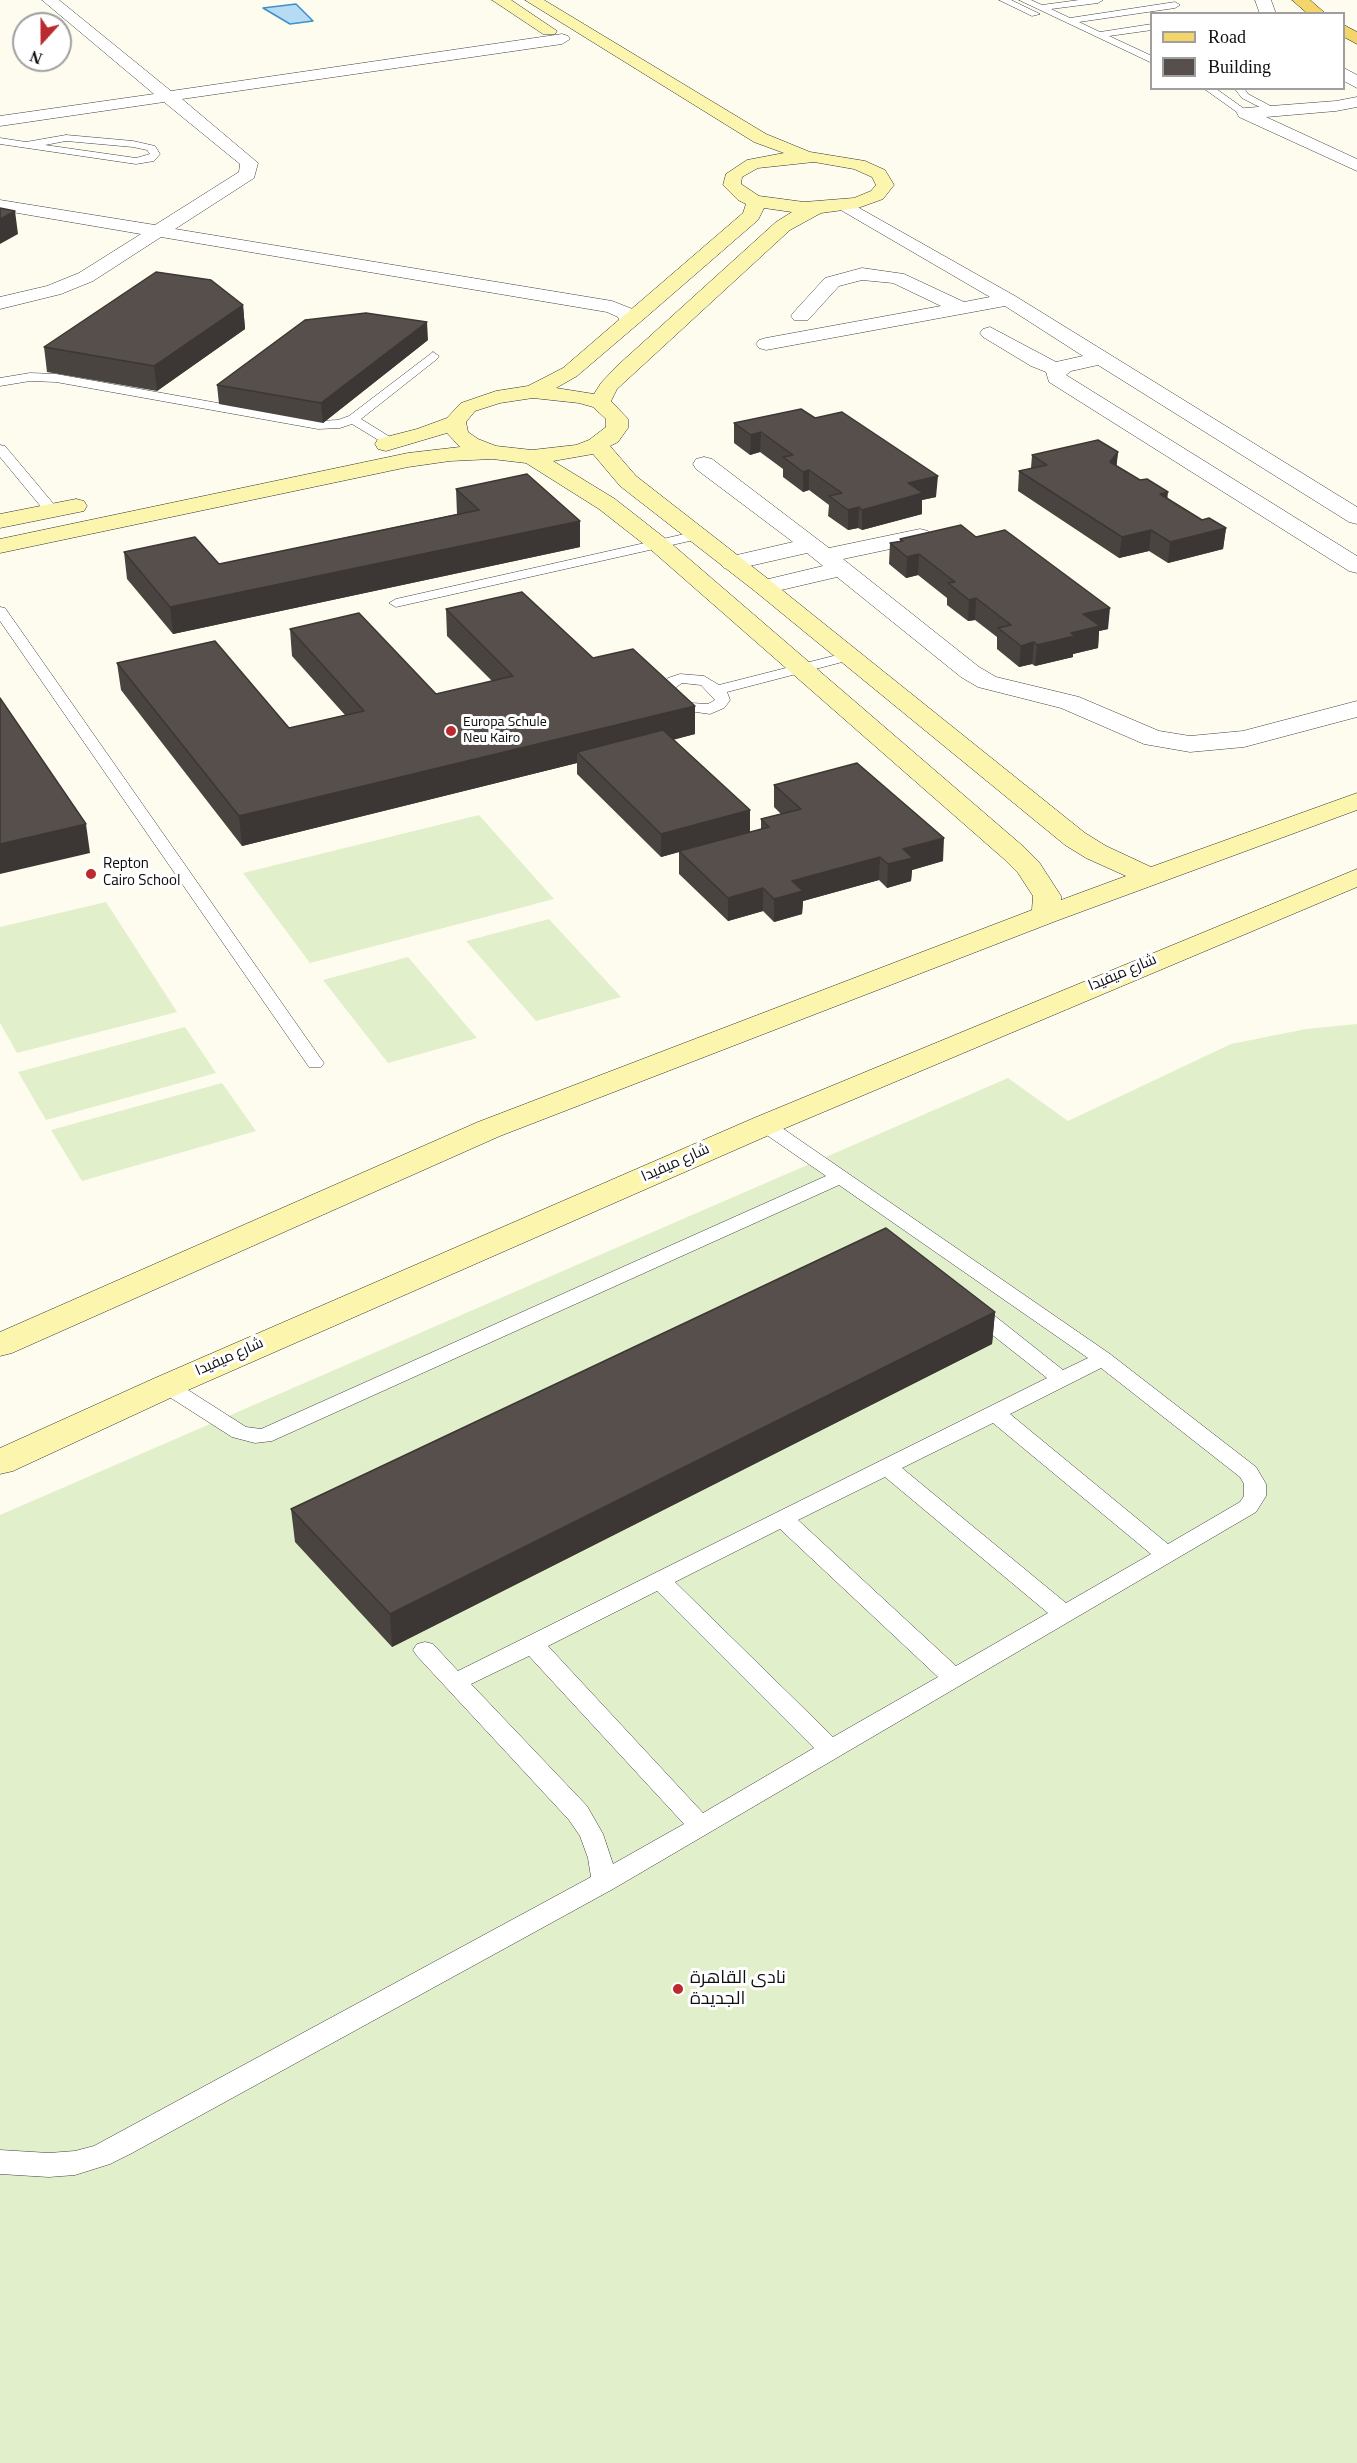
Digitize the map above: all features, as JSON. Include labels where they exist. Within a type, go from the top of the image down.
[{"type":"main road","points":[[1300,0],[1316,12]]},
{"type":"street","points":[[0,303],[35,296],[70,284],[161,231],[248,174],[249,163],[50,0]]},
{"type":"street","points":[[0,121],[567,42],[500,0]]},
{"type":"street","points":[[533,0],[760,138],[783,149],[870,169],[883,180],[885,185],[877,195],[846,206],[818,208],[778,206],[755,201],[736,191],[732,185],[732,179],[742,161],[814,157]]},
{"type":"street","points":[[1345,74],[1357,83]]},
{"type":"street","points":[[1270,117],[1357,102]]},
{"type":"street","points":[[1245,113],[1294,120],[1357,116]]},
{"type":"street","points":[[1270,117],[1357,166]]},
{"type":"street","points":[[1294,120],[1357,152]]},
{"type":"street","points":[[533,392],[570,372],[633,318],[751,216],[755,208],[755,201]]},
{"type":"street","points":[[0,205],[612,307],[633,318],[680,321]]},
{"type":"street","points":[[846,206],[1008,300],[1357,517]]},
{"type":"street","points":[[600,403],[608,387],[624,370],[783,226],[798,216],[818,208]]},
{"type":"street","points":[[801,316],[832,282],[862,274],[897,278],[963,309]]},
{"type":"street","points":[[766,344],[1008,300]]},
{"type":"street","points":[[990,333],[1029,357],[1058,370],[1101,358]]},
{"type":"street","points":[[1058,370],[1056,378],[1072,389],[1357,566]]},
{"type":"street","points":[[1072,389],[1129,375]]},
{"type":"street","points":[[1,546],[408,460],[450,454],[492,452],[532,457],[556,456],[597,445],[610,437],[617,428],[617,419],[600,403],[581,397],[533,392],[505,395],[481,401],[459,415],[455,422],[425,434],[306,460]]},
{"type":"street","points":[[455,422],[458,434],[471,444],[492,452]]},
{"type":"street","points":[[597,445],[628,481],[764,587],[1075,838],[1096,852],[1150,877]]},
{"type":"street","points":[[532,457],[608,504],[658,544],[956,802],[1029,868],[1047,896],[1046,915]]},
{"type":"street","points":[[704,464],[978,677],[998,685],[1070,702],[1153,738],[1190,744],[1227,742],[1357,709]]},
{"type":"street","points":[[0,522],[98,502]]},
{"type":"street","points":[[732,563],[826,557],[920,536]]},
{"type":"street","points":[[764,587],[826,557]]},
{"type":"street","points":[[893,747],[943,732]]},
{"type":"street","points":[[956,802],[1010,786]]},
{"type":"street","points":[[0,1344],[489,1129],[1046,915],[1357,801]]},
{"type":"street","name":"شارع ميفيدا","points":[[0,1462],[167,1386],[765,1125],[1357,877]]},
{"type":"lane","points":[[1004,0],[1041,16],[1073,22],[1172,2]]},
{"type":"lane","points":[[1024,0],[1150,59]]},
{"type":"lane","points":[[1042,8],[1098,0]]},
{"type":"lane","points":[[1100,35],[1150,27]]},
{"type":"lane","points":[[1128,48],[1150,45]]},
{"type":"lane","points":[[1211,90],[1245,113]]},
{"type":"lane","points":[[1240,90],[1270,117]]},
{"type":"lane","points":[[0,141],[26,145],[136,161],[150,159],[155,154],[151,147],[80,138],[26,145]]},
{"type":"lane","points":[[0,382],[30,377],[49,378],[318,425],[340,424],[353,419],[433,356]]},
{"type":"lane","points":[[0,389],[49,378]]},
{"type":"lane","points":[[353,419],[390,443]]},
{"type":"lane","points":[[0,449],[52,511]]},
{"type":"lane","points":[[396,603],[698,536]]},
{"type":"lane","points":[[0,611],[315,1063]]},
{"type":"lane","points":[[716,690],[849,656]]},
{"type":"lane","points":[[0,2162],[75,2163],[100,2156],[604,1882],[699,1824],[1248,1508],[1255,1496],[1255,1484],[1248,1472],[1103,1359],[765,1125]]},
{"type":"lane","points":[[167,1386],[239,1432],[264,1436],[840,1178]]},
{"type":"lane","points":[[959,1298],[1061,1379]]},
{"type":"lane","points":[[456,1682],[1103,1359]]},
{"type":"lane","points":[[995,1413],[1167,1555]]},
{"type":"lane","points":[[887,1467],[1065,1614]]},
{"type":"lane","points":[[783,1518],[954,1678]]},
{"type":"lane","points":[[659,1580],[831,1750]]},
{"type":"lane","points":[[532,1644],[699,1824]]},
{"type":"lane","points":[[425,1650],[578,1813],[591,1834],[600,1858],[604,1882]]},
{"type":"green space","points":[[479,815],[554,899],[310,963],[243,873]]},
{"type":"green space","points":[[106,902],[177,1012],[17,1053],[0,1023],[0,927]]},
{"type":"green space","points":[[549,919],[621,997],[536,1021],[466,941]]},
{"type":"green space","points":[[408,957],[477,1038],[388,1063],[323,980]]},
{"type":"green space","name":"نادى القاهرة الجديدة","points":[[1357,1024],[1357,2463],[0,2463],[0,1515],[1008,1078],[1068,1121],[1231,1044],[1306,1029]]},
{"type":"green space","points":[[185,1027],[216,1073],[46,1120],[18,1072]]},
{"type":"green space","points":[[222,1083],[256,1131],[82,1181],[51,1130]]},
{"type":"water","points":[[296,4],[313,21],[290,24],[263,8]]},
{"type":"building","points":[[0,208],[15,211],[0,219]]},
{"type":"building","points":[[156,272],[211,280],[243,305],[154,366],[44,347]]},
{"type":"building","points":[[366,313],[427,322],[321,403],[217,385],[305,320]]},
{"type":"building","points":[[801,409],[815,418],[842,412],[938,476],[908,483],[923,493],[862,510],[859,507],[848,510],[829,496],[842,493],[809,470],[803,472],[783,457],[793,455],[761,432],[751,435],[734,423]]},
{"type":"building","points":[[1098,440],[1118,452],[1110,462],[1140,480],[1147,479],[1168,492],[1160,494],[1202,520],[1209,518],[1226,528],[1170,542],[1151,530],[1122,537],[1019,471],[1047,465],[1032,455]]},
{"type":"building","points":[[527,474],[580,521],[170,607],[124,552],[195,537],[219,564],[479,510],[456,489]]},
{"type":"building","points":[[961,525],[976,537],[1005,530],[1110,608],[1083,614],[1100,626],[1071,633],[1075,636],[1037,645],[1034,642],[1021,646],[998,628],[1011,625],[976,598],[969,600],[948,583],[955,582],[919,554],[907,557],[890,543]]},
{"type":"building","points":[[522,592],[593,658],[633,649],[695,706],[239,816],[117,663],[215,641],[289,728],[364,711],[290,629],[359,613],[436,694],[513,676],[446,609]]},
{"type":"building","points":[[0,698],[86,824],[0,844]]},
{"type":"building","points":[[663,730],[750,810],[661,834],[577,752]]},
{"type":"building","points":[[857,763],[944,838],[903,849],[913,858],[888,864],[880,857],[792,881],[803,891],[774,899],[763,888],[728,898],[679,851],[769,827],[761,819],[801,809],[774,785]]},
{"type":"building","points":[[886,1228],[995,1312],[390,1614],[291,1509]]},
{"type":"place","name":"Europa Schule Neu Kairo","points":[[451,731]]},
{"type":"place","name":"Repton Cairo School","points":[[91,874]]},
{"type":"place","name":"نادى القاهرة الجديدة","points":[[678,1989]]}]
